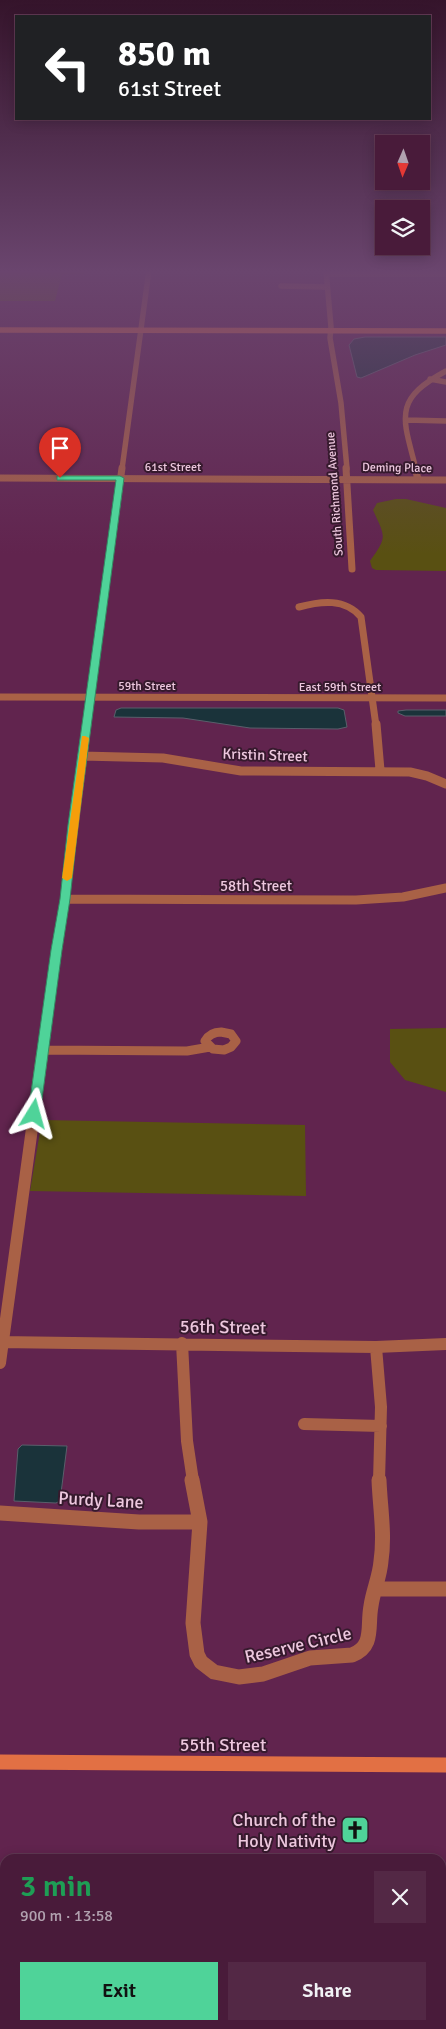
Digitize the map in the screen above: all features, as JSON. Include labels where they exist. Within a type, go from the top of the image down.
[{"type":"main road","name":"55th Street","points":[[0,1762],[446,1765]]},
{"type":"street","points":[[0,1363],[1,1342],[65,899],[82,756],[135,365]]},
{"type":"street","name":"South Richmond Avenue","points":[[335,365],[347,479],[352,569]]},
{"type":"street","points":[[418,479],[405,409],[410,396],[430,379],[444,373]]},
{"type":"street","points":[[430,379],[446,382]]},
{"type":"street","points":[[406,420],[446,420]]},
{"type":"street","name":"61st Street","points":[[0,478],[347,479]]},
{"type":"street","name":"Deming Place","points":[[347,479],[446,480]]},
{"type":"street","points":[[299,607],[308,604],[330,602],[341,604],[357,612],[363,628],[373,698],[380,770]]},
{"type":"street","name":"59th Street","points":[[0,697],[234,698]]},
{"type":"street","name":"East 59th Street","points":[[234,698],[446,698]]},
{"type":"street","name":"Kristin Street","points":[[82,756],[163,758],[241,770],[380,770],[410,772],[427,776],[446,784]]},
{"type":"street","name":"58th Street","points":[[65,899],[356,900],[404,897],[446,888]]},
{"type":"street","points":[[43,1050],[187,1051],[210,1048]]},
{"type":"street","name":"56th Street","points":[[1,1342],[376,1347],[446,1344]]},
{"type":"street","name":"Reserve Circle","points":[[182,1343],[188,1458],[199,1507],[200,1522],[198,1573],[194,1596],[194,1631],[198,1655],[203,1665],[216,1673],[244,1677],[260,1675],[309,1658],[357,1655],[366,1647],[369,1638],[370,1607],[376,1589],[382,1556],[379,1485],[380,1426],[376,1347]]},
{"type":"street","points":[[304,1424],[380,1426]]},
{"type":"street","name":"Purdy Lane","points":[[0,1513],[139,1522],[200,1522]]},
{"type":"street","points":[[376,1589],[446,1589]]},
{"type":"shaded area","points":[[406,499],[446,508],[446,571],[376,570],[372,568],[370,561],[380,546],[383,536],[373,510],[377,503]]},
{"type":"shaded area","points":[[446,1028],[446,1092],[405,1080],[390,1062],[390,1029]]},
{"type":"shaded area","points":[[42,1120],[305,1125],[306,1196],[30,1191]]},
{"type":"water","points":[[354,365],[392,365],[361,378],[357,377]]},
{"type":"water","points":[[121,708],[338,708],[344,710],[347,727],[338,729],[250,728],[183,718],[114,717],[116,710]]},
{"type":"water","points":[[446,710],[446,716],[405,716],[398,713],[398,711]]},
{"type":"water","points":[[22,1445],[67,1446],[60,1501],[56,1503],[14,1501],[18,1449]]},
{"type":"slow traffic","points":[[67,878],[85,738]]},
{"type":"place","name":"Church of the Holy Nativity","points":[[355,1830]]},
{"type":"route","points":[[34,1114],[56,950],[65,899],[73,825],[120,478],[60,478]]}]
